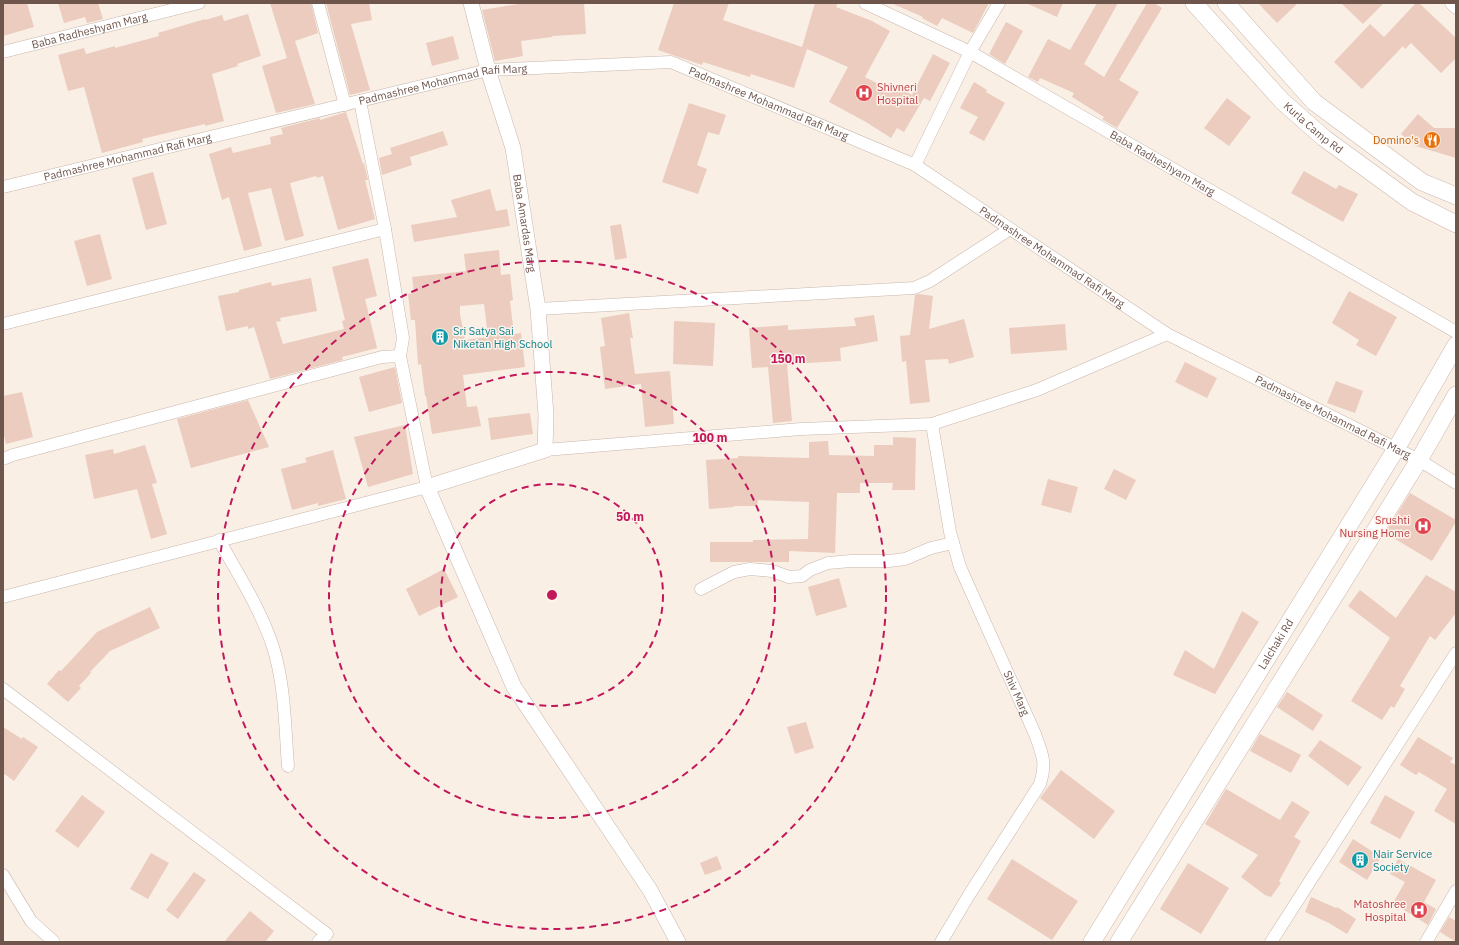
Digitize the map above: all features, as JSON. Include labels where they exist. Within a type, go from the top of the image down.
[{"type":"main road","name":"Kurla Camp Rd","points":[[1194,3],[1282,101],[1324,138],[1412,202],[1456,224]]},
{"type":"main road","name":"Kurla Camp Rd","points":[[1226,3],[1314,102],[1422,182],[1456,196]]},
{"type":"main road","name":"Lalchaki Rd","points":[[1092,942],[1396,449],[1456,345]]},
{"type":"main road","points":[[1119,942],[1419,460],[1456,395]]},
{"type":"main road","points":[[1239,704],[1257,720]]},
{"type":"main road","points":[[1152,845],[1170,859]]},
{"type":"street","name":"Baba Radheshyam Marg","points":[[3,52],[199,3]]},
{"type":"street","points":[[318,3],[345,105]]},
{"type":"street","name":"Baba Amardas Marg","points":[[470,3],[488,70],[513,148],[538,309],[546,415],[545,450]]},
{"type":"street","name":"Baba Radheshyam Marg","points":[[865,3],[970,52],[1456,332]]},
{"type":"street","points":[[915,165],[970,52],[999,3]]},
{"type":"street","points":[[1451,3],[1456,8]]},
{"type":"street","name":"Padmashree Mohammad Rafi Marg","points":[[3,187],[488,70],[671,62],[915,165],[1167,334],[1419,460],[1456,483]]},
{"type":"street","points":[[360,101],[385,229],[403,338],[400,356],[427,487],[514,687],[650,890],[678,942]]},
{"type":"street","points":[[3,324],[385,229]]},
{"type":"street","points":[[538,309],[914,288],[930,281],[1010,229]]},
{"type":"street","points":[[3,597],[427,487],[545,450],[801,429],[932,424],[1037,390],[1167,334]]},
{"type":"street","points":[[3,459],[382,357],[400,356]]},
{"type":"street","name":"Shiv Marg","points":[[932,424],[953,543],[960,567],[1036,734],[1044,760],[1044,772],[1040,784],[969,895],[941,942]]},
{"type":"street","points":[[220,540],[263,622],[273,647],[280,678],[288,766]]},
{"type":"street","points":[[701,589],[734,572],[750,569],[772,571],[789,577],[802,576],[810,570],[828,563],[905,559],[931,548],[953,543]]},
{"type":"street","points":[[1271,942],[1456,653]]},
{"type":"street","points":[[3,689],[327,934],[318,942]]},
{"type":"street","points":[[3,875],[31,921],[54,942]]},
{"type":"street","points":[[1426,942],[1456,891]]},
{"type":"building","points":[[3,3],[27,3],[34,27],[3,36]]},
{"type":"building","points":[[58,3],[98,3],[103,19],[87,23],[85,17],[64,23]]},
{"type":"building","points":[[270,3],[311,3],[318,33],[295,41],[315,104],[276,113],[262,66],[287,58]]},
{"type":"building","points":[[326,3],[369,3],[372,20],[351,24],[370,90],[350,95]]},
{"type":"building","points":[[524,3],[584,3],[586,34],[552,36],[521,41],[523,56],[495,61],[482,10]]},
{"type":"building","points":[[674,3],[729,3],[723,20],[802,47],[815,3],[838,3],[836,7],[872,21],[890,31],[865,77],[886,88],[890,82],[912,95],[933,54],[950,63],[930,101],[924,98],[904,132],[897,128],[891,138],[866,122],[829,102],[848,67],[807,49],[794,88],[751,74],[750,77],[703,62],[702,65],[658,50]]},
{"type":"building","points":[[891,3],[989,3],[973,33],[942,18],[937,26],[922,18],[923,17]]},
{"type":"building","points":[[1026,3],[1063,3],[1057,17]]},
{"type":"building","points":[[1097,3],[1118,3],[1084,64],[1104,77],[1147,3],[1154,3],[1162,8],[1119,80],[1139,92],[1117,128],[1102,119],[1104,117],[1072,97],[1074,93],[1040,78],[1038,82],[1028,77],[1048,39],[1070,50]]},
{"type":"building","points":[[1258,3],[1298,3],[1277,23]]},
{"type":"building","points":[[1341,3],[1384,3],[1363,24]]},
{"type":"building","points":[[1416,3],[1419,3],[1456,38],[1456,58],[1441,73],[1411,43],[1405,49],[1403,46],[1362,89],[1334,62],[1370,24],[1384,37]]},
{"type":"building","points":[[248,14],[261,56],[237,64],[238,66],[212,74],[224,121],[142,139],[143,142],[102,153],[84,87],[68,91],[58,55],[84,48],[86,54],[115,46],[115,48],[159,36],[158,33],[205,19],[222,15],[224,21]]},
{"type":"building","points":[[1006,22],[1023,31],[1005,64],[989,54]]},
{"type":"building","points":[[453,36],[459,59],[432,66],[426,43]]},
{"type":"building","points":[[974,82],[987,90],[986,92],[1005,103],[984,141],[969,133],[978,117],[960,108]]},
{"type":"building","points":[[1227,98],[1251,117],[1229,146],[1204,128]]},
{"type":"building","points":[[689,103],[726,115],[719,135],[708,132],[697,165],[707,169],[698,194],[662,182]]},
{"type":"building","points":[[346,112],[363,164],[364,163],[368,180],[365,180],[375,219],[338,230],[323,176],[317,178],[316,176],[290,183],[304,236],[285,241],[271,188],[248,193],[262,246],[244,251],[229,197],[222,200],[209,154],[231,147],[233,153],[271,144],[270,137],[283,134],[281,128],[320,118],[320,120]]},
{"type":"building","name":"Domino's","points":[[1418,114],[1434,128],[1456,128],[1456,158],[1416,146],[1401,134]]},
{"type":"building","points":[[443,131],[448,145],[410,157],[412,165],[382,175],[379,158],[392,154],[390,148]]},
{"type":"building","points":[[1304,171],[1336,189],[1339,185],[1358,194],[1343,222],[1291,193]]},
{"type":"building","points":[[153,172],[167,224],[146,230],[132,178]]},
{"type":"building","points":[[490,189],[496,211],[507,209],[510,226],[414,242],[411,225],[457,217],[451,200]]},
{"type":"building","points":[[621,224],[627,258],[615,260],[610,226]]},
{"type":"building","points":[[100,234],[112,279],[87,286],[74,241]]},
{"type":"building","points":[[499,250],[501,275],[510,274],[513,300],[510,301],[514,334],[521,333],[525,367],[463,375],[467,407],[477,406],[481,426],[432,434],[421,364],[418,365],[415,320],[411,320],[408,294],[414,293],[412,277],[466,271],[464,254]],"holes":[[[484,304],[488,337],[465,340],[460,306]]]},
{"type":"building","points":[[368,258],[377,296],[365,299],[377,348],[342,357],[343,360],[270,379],[254,327],[248,329],[248,326],[226,331],[218,296],[239,292],[239,290],[271,282],[272,286],[311,278],[317,311],[280,318],[281,321],[276,322],[283,344],[344,329],[342,321],[345,320],[332,267]]},
{"type":"building","points":[[1349,291],[1397,317],[1376,356],[1356,345],[1359,340],[1332,323]]},
{"type":"building","points":[[919,294],[933,296],[929,329],[964,319],[974,357],[949,364],[948,359],[925,360],[930,402],[910,404],[906,361],[902,362],[900,336],[910,335],[915,295]]},
{"type":"building","points":[[629,313],[633,338],[630,338],[635,374],[670,371],[674,424],[645,427],[641,384],[605,389],[600,347],[605,346],[601,318]]},
{"type":"building","points":[[874,315],[878,341],[840,348],[841,361],[787,365],[792,421],[773,423],[768,367],[752,368],[749,328],[788,325],[788,330],[856,326],[854,318]]},
{"type":"building","points":[[674,321],[715,323],[713,366],[673,364]]},
{"type":"building","points":[[1065,324],[1067,350],[1011,354],[1009,328]]},
{"type":"building","points":[[1185,362],[1217,378],[1207,398],[1175,382]]},
{"type":"building","points":[[395,367],[402,403],[369,412],[359,377]]},
{"type":"building","points":[[1336,381],[1363,391],[1355,413],[1327,403]]},
{"type":"building","points":[[22,392],[33,437],[6,444],[3,431],[3,396]]},
{"type":"building","points":[[248,400],[269,447],[191,468],[177,419]]},
{"type":"building","points":[[530,413],[533,434],[491,440],[488,418]]},
{"type":"building","points":[[405,425],[413,474],[368,487],[354,437]]},
{"type":"building","points":[[893,437],[916,438],[915,490],[892,490],[893,483],[860,483],[860,493],[837,493],[835,553],[789,551],[789,562],[710,562],[710,542],[753,542],[753,540],[808,539],[809,502],[758,500],[757,506],[734,506],[709,509],[706,460],[738,458],[738,456],[809,458],[809,442],[828,441],[829,455],[874,456],[874,445],[893,445]]},
{"type":"building","points":[[145,445],[157,483],[152,484],[167,534],[151,539],[137,489],[94,499],[85,455],[113,449],[114,454]]},
{"type":"building","points":[[333,450],[346,499],[318,506],[318,503],[292,510],[281,469],[307,462],[305,458]]},
{"type":"building","points":[[1114,469],[1136,480],[1126,500],[1104,489]]},
{"type":"building","points":[[1048,479],[1078,487],[1071,513],[1041,505]]},
{"type":"building","name":"Srushti Nursing Home","points":[[1410,493],[1456,520],[1432,561],[1385,533]]},
{"type":"building","points":[[444,569],[458,597],[419,616],[406,589]]},
{"type":"building","points":[[1426,575],[1456,592],[1456,613],[1435,640],[1430,636],[1400,686],[1405,689],[1394,708],[1391,706],[1382,720],[1351,701],[1390,638],[1348,606],[1360,590],[1396,618]]},
{"type":"building","points":[[839,578],[847,607],[816,616],[808,587]]},
{"type":"building","points":[[150,607],[160,628],[110,651],[90,672],[91,673],[79,686],[81,688],[68,702],[47,684],[97,632]]},
{"type":"building","points":[[1242,611],[1259,622],[1215,694],[1173,675],[1185,650],[1214,669]]},
{"type":"building","points":[[1287,692],[1323,715],[1313,731],[1277,707]]},
{"type":"building","points":[[806,722],[814,748],[795,754],[787,727]]},
{"type":"building","points":[[3,727],[22,739],[23,737],[38,747],[14,781],[3,773]]},
{"type":"building","points":[[1260,734],[1301,755],[1291,773],[1250,751]]},
{"type":"building","points":[[1418,737],[1453,758],[1450,762],[1456,765],[1456,824],[1434,811],[1447,789],[1419,772],[1416,775],[1400,765]]},
{"type":"building","points":[[1320,740],[1362,767],[1348,786],[1308,756]]},
{"type":"building","points":[[1061,770],[1115,811],[1094,839],[1040,798]]},
{"type":"building","points":[[1226,789],[1280,820],[1292,801],[1310,812],[1294,837],[1301,841],[1279,881],[1281,883],[1271,897],[1265,895],[1241,877],[1258,855],[1205,824]]},
{"type":"building","points":[[82,795],[105,812],[78,848],[55,831]]},
{"type":"building","points":[[1385,795],[1415,812],[1400,839],[1370,823]]},
{"type":"building","name":"Nair Service Society","points":[[1353,839],[1381,857],[1367,880],[1339,862]]},
{"type":"building","points":[[151,853],[169,863],[148,899],[130,889]]},
{"type":"building","points":[[717,856],[722,869],[705,875],[700,863]]},
{"type":"building","points":[[1012,859],[1078,901],[1052,940],[987,899]]},
{"type":"building","points":[[1398,859],[1436,880],[1424,902],[1436,909],[1428,925],[1393,903],[1405,882],[1390,874]]},
{"type":"building","points":[[1188,863],[1229,888],[1201,934],[1160,909]]},
{"type":"building","points":[[194,872],[206,880],[178,919],[166,910]]},
{"type":"building","points":[[1311,897],[1336,908],[1337,907],[1356,919],[1347,934],[1329,923],[1305,912]]},
{"type":"building","points":[[250,911],[274,931],[265,942],[224,942]]},
{"type":"building","points":[[1449,917],[1456,921],[1456,942],[1440,932]]},
{"type":"place","name":"Shivneri Hospital","points":[[864,93]]},
{"type":"place","name":"Domino's","points":[[1432,140]]},
{"type":"place","name":"Sri Satya Sai Niketan High School","points":[[440,337]]},
{"type":"place","name":"Srushti Nursing Home","points":[[1423,526]]},
{"type":"place","name":"Nair Service Society","points":[[1360,860]]},
{"type":"place","name":"Matoshree Hospital","points":[[1419,910]]}]
